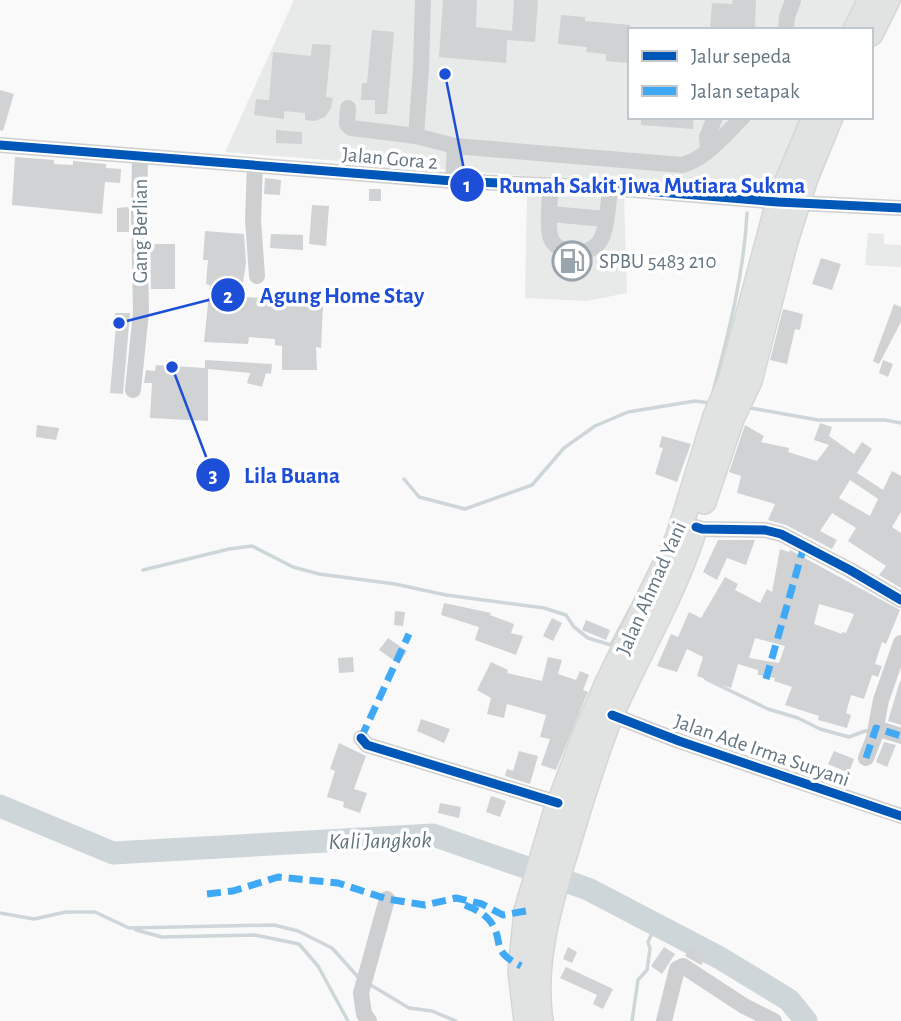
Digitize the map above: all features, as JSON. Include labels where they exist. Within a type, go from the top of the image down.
[{"type":"highway","points":[[856,28],[870,0]]},
{"type":"highway","points":[[873,30],[888,0]]},
{"type":"highway","points":[[563,812],[677,579],[676,534],[713,450],[743,371],[788,202],[813,119]]},
{"type":"highway","points":[[788,202],[806,178],[830,119]]},
{"type":"highway","name":"Jalan Ahmad Yani","points":[[526,1021],[520,971],[563,812],[607,683],[676,534]]},
{"type":"highway","points":[[537,911],[537,988],[541,1021]]},
{"type":"street","points":[[415,136],[421,68],[422,0]]},
{"type":"street","points":[[786,28],[793,0]]},
{"type":"street","points":[[348,108],[347,124],[351,128],[415,136],[455,146],[682,165],[690,163],[708,150],[741,119]]},
{"type":"street","points":[[708,150],[707,137],[714,119]]},
{"type":"street","name":"Jalan Gora 2","points":[[0,145],[453,181],[610,188],[901,208]]},
{"type":"street","points":[[453,181],[455,146]]},
{"type":"street","name":"Gang Berlian","points":[[133,390],[141,312],[140,156]]},
{"type":"street","points":[[255,166],[253,231],[257,276]]},
{"type":"street","points":[[551,186],[552,240],[562,249],[584,253],[595,249],[602,237],[610,188]]},
{"type":"street","points":[[550,214],[606,219]]},
{"type":"street","points":[[676,534],[702,529],[765,530],[781,534],[849,569],[901,600]]},
{"type":"street","points":[[866,758],[875,732],[881,700],[901,643]]},
{"type":"street","name":"Jalan Ade Irma Suryani","points":[[612,715],[679,741],[901,816]]},
{"type":"street","points":[[875,732],[901,736]]},
{"type":"street","points":[[361,737],[367,745],[563,812]]},
{"type":"street","points":[[369,1021],[364,1014],[361,993],[387,899]]},
{"type":"street","points":[[664,1021],[677,969],[681,966],[742,1013],[774,1021]]},
{"type":"shaded area","points":[[294,0],[862,0],[850,28],[628,28],[628,119],[811,119],[790,168],[755,194],[225,152]]},
{"type":"shaded area","points":[[527,195],[624,198],[627,293],[587,301],[525,298]]},
{"type":"shaded area","points":[[868,233],[884,234],[884,244],[901,245],[901,267],[865,265]]},
{"type":"building","points":[[443,0],[477,0],[476,27],[512,31],[514,0],[538,0],[535,42],[507,40],[506,63],[439,57]]},
{"type":"building","points":[[733,0],[756,0],[755,28],[710,28],[712,3],[732,4]]},
{"type":"building","points":[[561,15],[585,17],[585,21],[630,25],[628,63],[606,61],[606,54],[586,52],[587,47],[558,44]]},
{"type":"building","points":[[372,30],[394,32],[387,114],[375,114],[375,100],[361,100],[362,83],[367,83]]},
{"type":"building","points":[[312,44],[331,45],[326,97],[333,98],[325,117],[315,121],[305,120],[305,113],[284,111],[284,119],[254,115],[256,99],[269,100],[273,52],[311,56]]},
{"type":"building","points":[[0,90],[14,94],[3,131],[0,130]]},
{"type":"building","points":[[641,119],[694,119],[693,129],[641,125]]},
{"type":"building","points":[[276,130],[302,132],[302,144],[276,143]]},
{"type":"building","points":[[15,157],[54,160],[54,164],[73,165],[73,161],[106,164],[106,168],[121,169],[120,183],[105,182],[102,214],[12,205]]},
{"type":"building","points":[[265,178],[281,180],[280,195],[264,194]]},
{"type":"building","points":[[369,189],[381,189],[381,201],[369,201]]},
{"type":"building","points":[[312,205],[329,206],[326,246],[309,244]]},
{"type":"building","points":[[129,207],[129,232],[117,232],[117,208]]},
{"type":"building","points":[[205,231],[244,234],[246,263],[242,289],[247,289],[246,297],[323,305],[321,348],[316,347],[317,370],[282,370],[282,346],[275,345],[275,339],[249,337],[248,344],[204,342],[210,285],[206,284],[208,260],[203,260]]},
{"type":"building","points":[[271,234],[303,235],[303,250],[270,248]]},
{"type":"building","points":[[150,244],[175,244],[175,289],[151,289]]},
{"type":"building","points":[[821,258],[841,264],[832,290],[812,284]]},
{"type":"building","points":[[894,304],[901,307],[901,322],[879,364],[873,361]]},
{"type":"building","points":[[783,309],[803,314],[800,330],[795,329],[787,364],[770,360]]},
{"type":"building","points":[[115,313],[130,313],[123,394],[110,393]]},
{"type":"building","points":[[205,360],[272,364],[271,374],[266,373],[262,387],[247,383],[250,373],[208,369],[208,421],[150,418],[152,383],[144,383],[146,370],[155,371],[156,365],[205,368]]},
{"type":"building","points":[[883,360],[893,364],[888,377],[879,373]]},
{"type":"building","points":[[820,423],[832,427],[829,436],[854,454],[862,442],[872,449],[857,473],[883,490],[892,471],[901,476],[901,512],[892,527],[901,533],[901,588],[879,575],[886,566],[848,541],[856,528],[832,513],[820,531],[837,540],[832,549],[786,525],[768,520],[775,504],[737,493],[741,476],[729,472],[745,425],[764,436],[761,442],[789,448],[788,452],[817,461],[829,445],[814,440]],"holes":[[[850,480],[878,499],[870,516],[839,498]]]},
{"type":"building","points":[[37,425],[59,428],[56,440],[36,437]]},
{"type":"building","points":[[662,436],[691,444],[677,482],[655,474],[663,448],[659,447]]},
{"type":"building","points":[[718,540],[755,540],[746,565],[727,558],[717,580],[703,572]]},
{"type":"building","points":[[780,549],[790,550],[900,610],[886,644],[882,642],[875,664],[882,666],[878,677],[872,675],[864,699],[851,695],[846,713],[851,715],[847,728],[818,720],[819,716],[785,705],[792,687],[774,681],[775,678],[758,675],[758,670],[738,664],[731,688],[697,676],[703,657],[687,649],[677,672],[657,666],[671,634],[678,637],[689,612],[701,618],[725,577],[738,584],[735,590],[760,603],[767,589],[772,592]],"holes":[[[819,604],[854,614],[846,633],[814,624]],[[755,638],[785,646],[779,663],[749,658]]]},
{"type":"building","points":[[444,603],[491,613],[490,615],[514,624],[511,633],[523,636],[516,655],[475,640],[479,627],[441,615]]},
{"type":"building","points":[[395,611],[405,612],[403,626],[394,625]]},
{"type":"building","points":[[552,618],[562,623],[553,641],[543,636]]},
{"type":"building","points":[[586,620],[610,630],[606,640],[582,630]]},
{"type":"building","points":[[388,638],[407,651],[399,664],[379,650]]},
{"type":"building","points":[[353,657],[354,672],[339,673],[338,658]]},
{"type":"building","points":[[548,657],[562,660],[558,674],[576,680],[580,671],[589,675],[583,690],[588,692],[556,770],[541,765],[550,739],[540,737],[546,715],[507,704],[504,718],[487,714],[491,698],[477,690],[491,662],[508,670],[507,673],[542,681]]},
{"type":"building","points":[[901,681],[901,725],[888,721]]},
{"type":"building","points":[[421,719],[450,729],[444,743],[417,731]]},
{"type":"building","points":[[884,742],[896,745],[887,767],[876,762]]},
{"type":"building","points":[[339,743],[366,756],[354,789],[367,793],[360,813],[343,807],[344,802],[327,797],[335,771],[330,769]]},
{"type":"building","points":[[519,751],[538,756],[530,784],[505,776],[507,769],[513,771]]},
{"type":"building","points":[[834,751],[854,759],[849,773],[828,764]]},
{"type":"building","points":[[491,796],[506,801],[500,817],[486,812]]},
{"type":"building","points":[[440,803],[461,807],[459,818],[438,813]]},
{"type":"building","points":[[568,947],[577,952],[572,963],[563,959]]},
{"type":"building","points":[[664,947],[675,954],[662,974],[651,966]]},
{"type":"building","points":[[690,947],[706,958],[701,965],[685,956]]},
{"type":"building","points":[[566,967],[613,989],[603,1009],[593,1004],[597,995],[560,978]]},
{"type":"waterway","points":[[712,396],[739,282],[747,213]]},
{"type":"waterway","points":[[404,479],[419,497],[465,509],[532,485],[564,448],[595,426],[628,412],[695,401],[710,403]]},
{"type":"waterway","points":[[745,407],[818,420],[885,420],[901,423]]},
{"type":"waterway","points":[[143,570],[252,546],[293,567],[319,574],[544,608],[566,615],[574,627],[588,638],[611,645],[631,607]]},
{"type":"waterway","points":[[706,679],[768,709],[798,718],[820,729],[849,737],[865,731],[870,732]]},
{"type":"waterway","name":"Kali Jangkok","points":[[0,806],[113,853],[433,835],[588,889],[720,958],[789,1000],[806,1021]]},
{"type":"waterway","points":[[0,913],[34,919],[66,912],[95,912],[129,928],[274,925],[298,931],[332,948],[359,978]]},
{"type":"waterway","points":[[632,1021],[638,980],[647,970],[650,949],[648,942],[656,925]]},
{"type":"waterway","points":[[136,930],[162,937],[255,935],[299,944],[318,966],[348,1021]]},
{"type":"waterway","points":[[369,984],[409,1008],[432,1011],[456,1021]]},
{"type":"marked path","points":[[766,679],[804,546]]},
{"type":"marked path","points":[[361,738],[409,634]]},
{"type":"marked path","points":[[866,758],[876,728],[901,736]]},
{"type":"marked path","points":[[207,894],[233,891],[278,877],[338,883],[387,899],[425,905],[456,898],[482,904],[503,915],[526,911]]},
{"type":"marked path","points":[[465,905],[488,918],[504,955],[521,966]]},
{"type":"cycle path","points":[[0,145],[453,181],[610,188],[778,202],[901,208]]},
{"type":"cycle path","points":[[696,527],[765,530],[781,534],[901,600]]},
{"type":"cycle path","points":[[612,715],[679,741],[901,816]]},
{"type":"cycle path","points":[[361,738],[367,745],[558,803]]},
{"type":"place","name":"Rumah Sakit Jiwa Mutiara Sukma","points":[[445,74]]},
{"type":"place","name":"SPBU 5483 210","points":[[572,261]]},
{"type":"place","name":"Agung Home Stay","points":[[119,323]]},
{"type":"place","name":"Lila Buana","points":[[172,367]]}]
